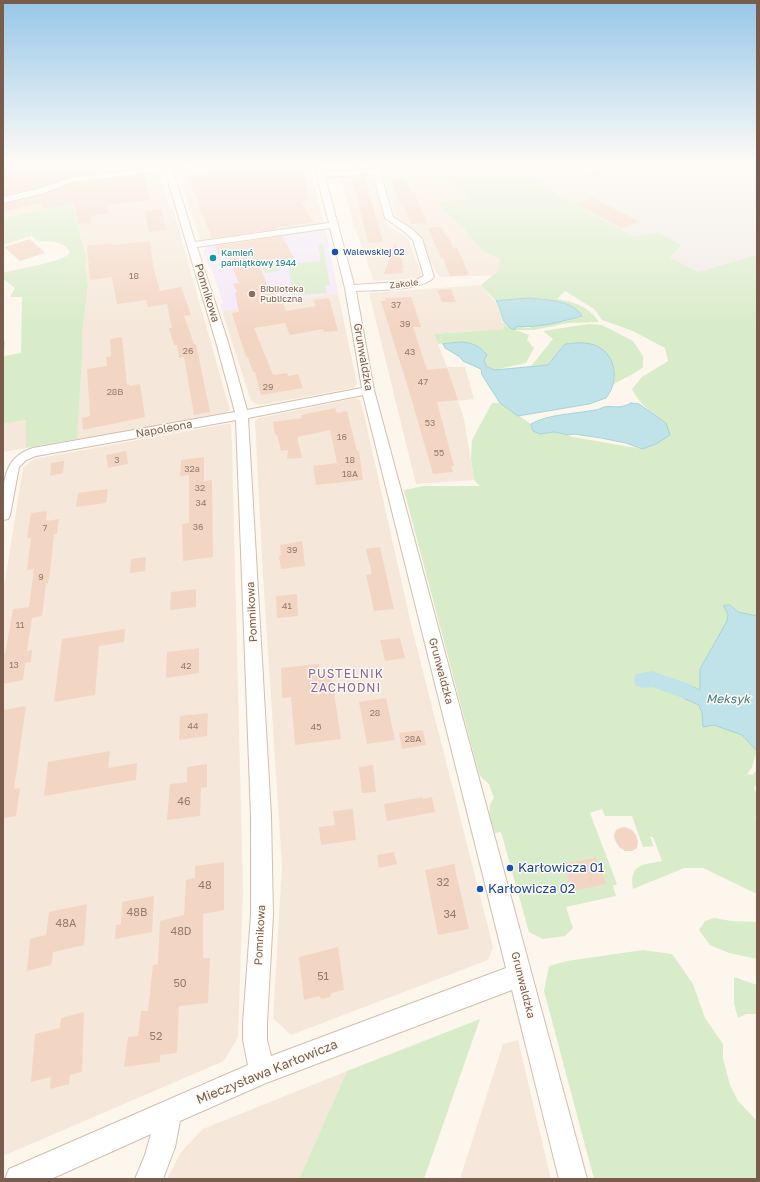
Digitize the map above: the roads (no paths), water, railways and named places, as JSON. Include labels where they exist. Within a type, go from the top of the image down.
[{"type":"street","name":"Pomnikowa","points":[[183,217],[242,415],[261,816],[262,915],[255,1040],[262,1072]]},
{"type":"street","name":"Grunwaldzka","points":[[332,217],[350,288],[368,390],[573,1179]]},
{"type":"street","name":"Zakole","points":[[350,288],[414,284],[425,281],[429,277],[417,240],[409,231],[389,217]]},
{"type":"street","points":[[192,245],[334,225]]},
{"type":"street","name":"Napoleona","points":[[3,514],[12,466],[21,457],[33,452],[242,415],[368,390]]},
{"type":"street","name":"Mieczysława Karłowicza","points":[[19,1179],[262,1072],[520,975]]},
{"type":"street","points":[[149,1179],[158,1159],[167,1129],[168,1113]]},
{"type":"water","points":[[531,298],[559,302],[572,306],[582,316],[540,325],[524,327],[517,326],[514,330],[509,327],[504,321],[496,301]]},
{"type":"water","points":[[462,342],[473,344],[482,349],[487,355],[484,360],[486,366],[494,370],[548,365],[565,344],[592,344],[604,351],[612,362],[614,369],[613,386],[606,398],[589,404],[518,416],[500,403],[482,375],[481,369],[463,361],[460,357],[445,348],[443,344]]},
{"type":"water","points":[[631,403],[639,404],[666,423],[670,435],[656,444],[642,449],[626,443],[574,434],[568,435],[554,432],[540,434],[533,431],[531,424],[553,416],[596,410],[604,407],[620,407]]},
{"type":"water","name":"Meksyk","points":[[730,605],[738,612],[757,616],[757,751],[742,735],[714,725],[703,727],[702,713],[699,705],[683,698],[687,684],[700,690],[700,669],[727,621],[728,615],[724,606]]},
{"type":"waterway","points":[[643,680],[652,679],[685,691]]},
{"type":"place","name":"Walewskiej 02","points":[[335,252]]},
{"type":"place","name":"Kamień pamiątkowy 1944","points":[[213,258]]},
{"type":"place","name":"Biblioteka Publiczna","points":[[252,294]]},
{"type":"place","name":"Karłowicza 01","points":[[510,868]]},
{"type":"place","name":"Karłowicza 02","points":[[480,889]]},
{"type":"district","name":"PUSTELNIK ZACHODNI","points":[[346,681]]}]
